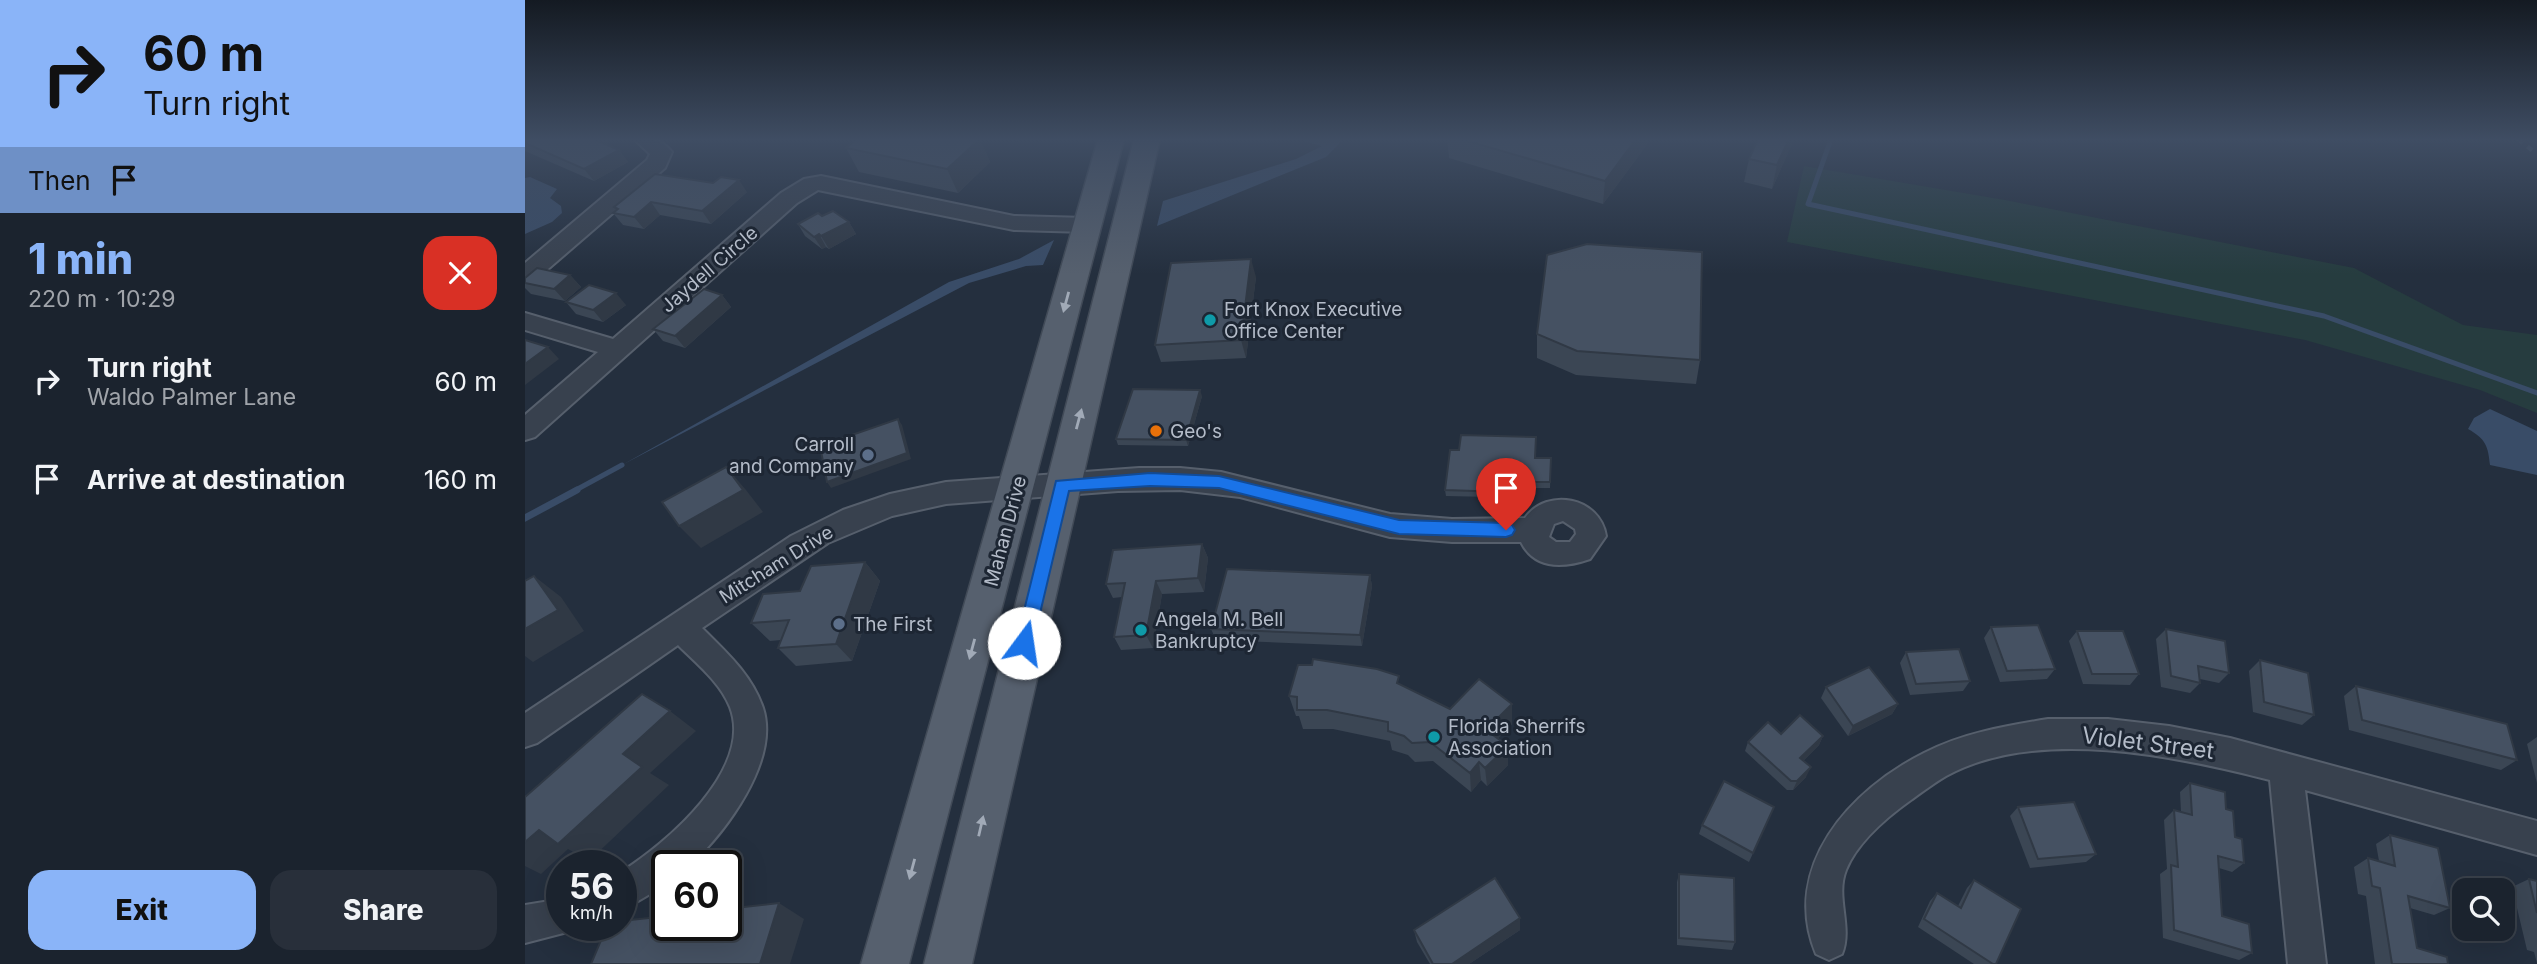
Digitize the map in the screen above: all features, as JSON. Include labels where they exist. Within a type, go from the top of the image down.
[{"type":"main road","name":"Mahan Drive","points":[[885,964],[1098,184]]},
{"type":"main road","points":[[948,964],[1136,184]]},
{"type":"main road","points":[[1087,225],[1121,249]]},
{"type":"main road","points":[[1076,267],[1121,249]]},
{"type":"street","points":[[525,276],[632,184]]},
{"type":"street","name":"Jaydell Circle","points":[[525,430],[789,198],[812,184],[826,184],[1014,223],[1087,225]]},
{"type":"street","points":[[525,321],[618,348]]},
{"type":"street","name":"Mitcham Drive","points":[[525,732],[801,544],[851,519],[889,506],[945,493],[1150,480],[1198,480],[1246,488],[1399,527],[1433,530],[1534,530]]},
{"type":"street","points":[[637,883],[658,870],[705,827],[722,805],[738,776],[747,748],[747,707],[737,688],[679,626]]},
{"type":"street","name":"Violet Street","points":[[1829,941],[1825,876],[1843,844],[1865,816],[1895,789],[1926,769],[1990,745],[2029,737],[2108,735],[2170,742],[2285,768],[2537,838]]},
{"type":"street","points":[[2285,768],[2307,964]]},
{"type":"street","points":[[525,924],[546,920]]},
{"type":"green space","points":[[1800,184],[1910,184],[2354,268],[2463,325],[2537,335],[2537,413],[2480,390],[2305,340],[1787,242]]},
{"type":"water","points":[[525,184],[546,184],[557,189],[550,198],[561,206],[562,213],[552,222],[525,234]]},
{"type":"water","points":[[1217,184],[1260,184],[1157,226],[1163,201]]},
{"type":"water","points":[[1054,240],[1043,265],[1026,266],[969,283],[622,465],[949,282],[1019,259]]},
{"type":"water","points":[[2490,409],[2537,431],[2537,475],[2490,465],[2485,444],[2468,429],[2474,418]]},
{"type":"building","points":[[643,184],[734,184],[702,211],[651,202],[634,217],[613,213],[618,209],[614,207]]},
{"type":"building","points":[[833,211],[849,222],[814,237],[798,224],[818,213],[822,216]]},
{"type":"building","points":[[1587,244],[1702,252],[1700,360],[1577,351],[1537,334],[1547,255]]},
{"type":"building","name":"Fort Knox Executive Office Center","points":[[1251,259],[1241,340],[1155,345],[1171,263]]},
{"type":"building","points":[[537,268],[570,275],[554,289],[525,283],[525,278]]},
{"type":"building","points":[[589,285],[616,293],[593,310],[566,302]]},
{"type":"building","points":[[704,289],[722,295],[675,336],[653,329]]},
{"type":"building","points":[[525,340],[548,347],[525,364]]},
{"type":"building","points":[[1133,389],[1200,390],[1186,440],[1116,439]]},
{"type":"building","name":"Carroll and Company","points":[[898,419],[907,453],[827,482],[820,446]]},
{"type":"building","points":[[1461,435],[1536,437],[1535,458],[1551,458],[1550,482],[1533,482],[1533,493],[1445,490],[1450,450],[1459,450]]},
{"type":"building","points":[[726,467],[743,490],[679,526],[662,502]]},
{"type":"building","points":[[1202,544],[1198,578],[1156,581],[1146,635],[1114,637],[1125,583],[1106,584],[1113,550]]},
{"type":"building","points":[[865,562],[836,644],[778,648],[789,620],[751,623],[763,594],[800,591],[811,566]]},
{"type":"building","points":[[1227,569],[1370,575],[1360,635],[1211,629]]},
{"type":"building","points":[[534,576],[558,610],[525,629],[525,581]]},
{"type":"building","points":[[2038,625],[2055,669],[2007,671],[1991,627]]},
{"type":"building","points":[[2166,629],[2225,641],[2229,673],[2198,666],[2200,683],[2171,676]]},
{"type":"building","points":[[2077,631],[2123,631],[2139,674],[2092,674]]},
{"type":"building","points":[[1959,649],[1970,681],[1916,684],[1906,652]]},
{"type":"building","name":"Florida Sherrifs Association","points":[[1313,659],[1377,669],[1399,676],[1397,683],[1450,709],[1479,679],[1512,704],[1486,730],[1508,746],[1485,768],[1479,762],[1470,773],[1430,742],[1412,743],[1404,736],[1388,731],[1388,722],[1327,710],[1297,710],[1297,697],[1289,696],[1298,665],[1312,665]]},
{"type":"building","points":[[2260,660],[2308,673],[2314,715],[2264,702]]},
{"type":"building","points":[[1869,667],[1898,704],[1853,726],[1826,687]]},
{"type":"building","points":[[2356,686],[2507,724],[2517,760],[2362,720]]},
{"type":"building","points":[[642,694],[670,711],[623,754],[642,767],[558,844],[539,830],[525,842],[525,797]]},
{"type":"building","points":[[1800,715],[1823,736],[1800,758],[1811,767],[1797,781],[1791,781],[1748,742],[1768,722],[1781,734]]},
{"type":"building","points":[[1724,781],[1774,807],[1753,853],[1702,825]]},
{"type":"building","points":[[2190,783],[2225,792],[2226,809],[2233,811],[2235,837],[2242,839],[2244,863],[2218,856],[2222,916],[2249,924],[2252,953],[2174,930],[2171,865],[2178,867],[2174,810],[2192,815]]},
{"type":"building","points":[[2074,802],[2096,854],[2038,859],[2018,807]]},
{"type":"building","points":[[2390,835],[2438,848],[2450,908],[2408,896],[2417,948],[2447,957],[2448,964],[2392,964],[2380,888],[2372,886],[2368,858],[2395,866]]},
{"type":"building","points":[[1679,874],[1734,878],[1735,942],[1679,938]]},
{"type":"building","points":[[1495,878],[1520,918],[1452,964],[1433,964],[1414,930]]},
{"type":"building","points":[[2529,879],[2537,881],[2537,913]]},
{"type":"building","points":[[1974,880],[2021,909],[1996,964],[1924,919],[1937,893],[1961,908]]},
{"type":"building","points":[[779,903],[760,964],[591,964],[601,941],[637,941],[637,919],[651,918],[651,941],[742,941],[742,907]]},
{"type":"waterway","points":[[1815,184],[1808,204],[2324,316],[2537,393]]},
{"type":"waterway","points":[[574,491],[622,465]]},
{"type":"waterway","points":[[525,518],[577,490]]},
{"type":"place","name":"Fort Knox Executive Office Center","points":[[1210,320]]},
{"type":"place","name":"Geo's","points":[[1156,431]]},
{"type":"place","name":"Carroll and Company","points":[[868,455]]},
{"type":"place","name":"The First","points":[[839,624]]},
{"type":"place","name":"Angela M. Bell Bankruptcy","points":[[1141,630]]},
{"type":"place","name":"Florida Sherrifs Association","points":[[1434,737]]},
{"type":"route","points":[[1024,643],[1062,485],[1188,479],[1219,482],[1369,522],[1433,530],[1506,530]]}]
